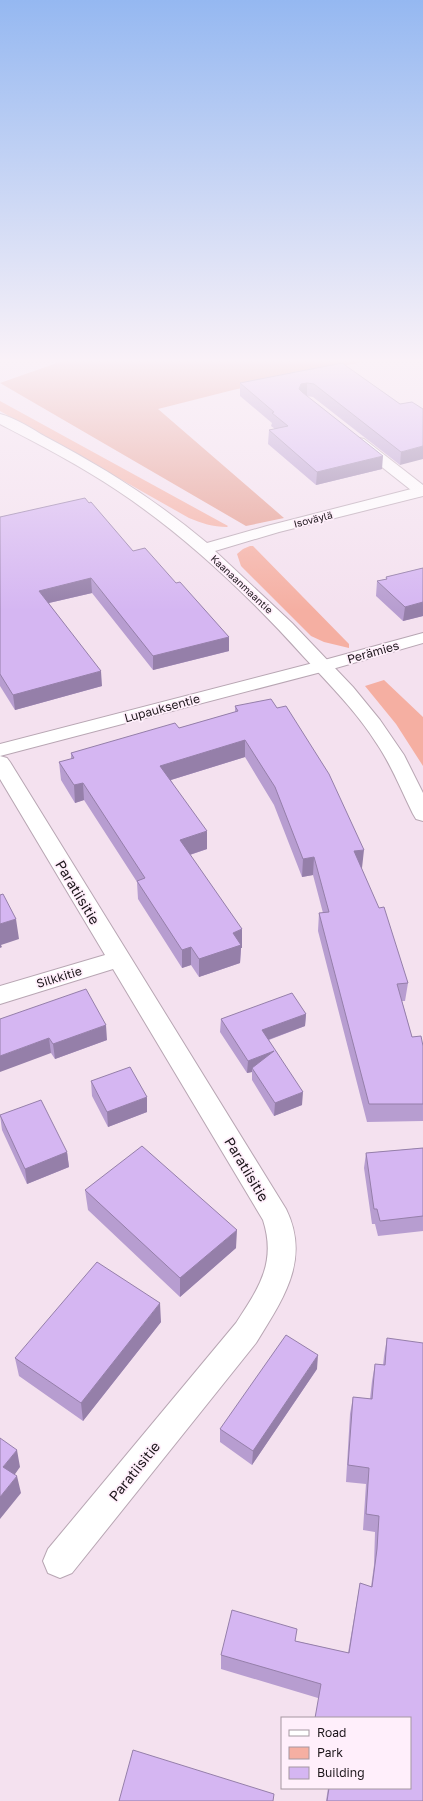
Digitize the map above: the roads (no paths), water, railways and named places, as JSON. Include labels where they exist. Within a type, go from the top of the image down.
[{"type":"street","name":"Kaanaanmaantie","points":[[43,442],[122,487],[169,520],[204,549],[268,607],[323,666],[383,737],[423,814]]},
{"type":"street","points":[[359,442],[422,491]]},
{"type":"street","name":"Isoväylä","points":[[204,549],[273,529],[422,491]]},
{"type":"street","name":"Perämies","points":[[323,666],[423,638]]},
{"type":"street","name":"Lupauksentie","points":[[0,750],[323,666]]},
{"type":"street","name":"Paratiisitie","points":[[0,762],[118,959],[276,1217],[282,1239],[280,1271],[269,1296],[246,1333],[60,1561]]},
{"type":"street","name":"Silkkitie","points":[[0,995],[118,959]]}]
